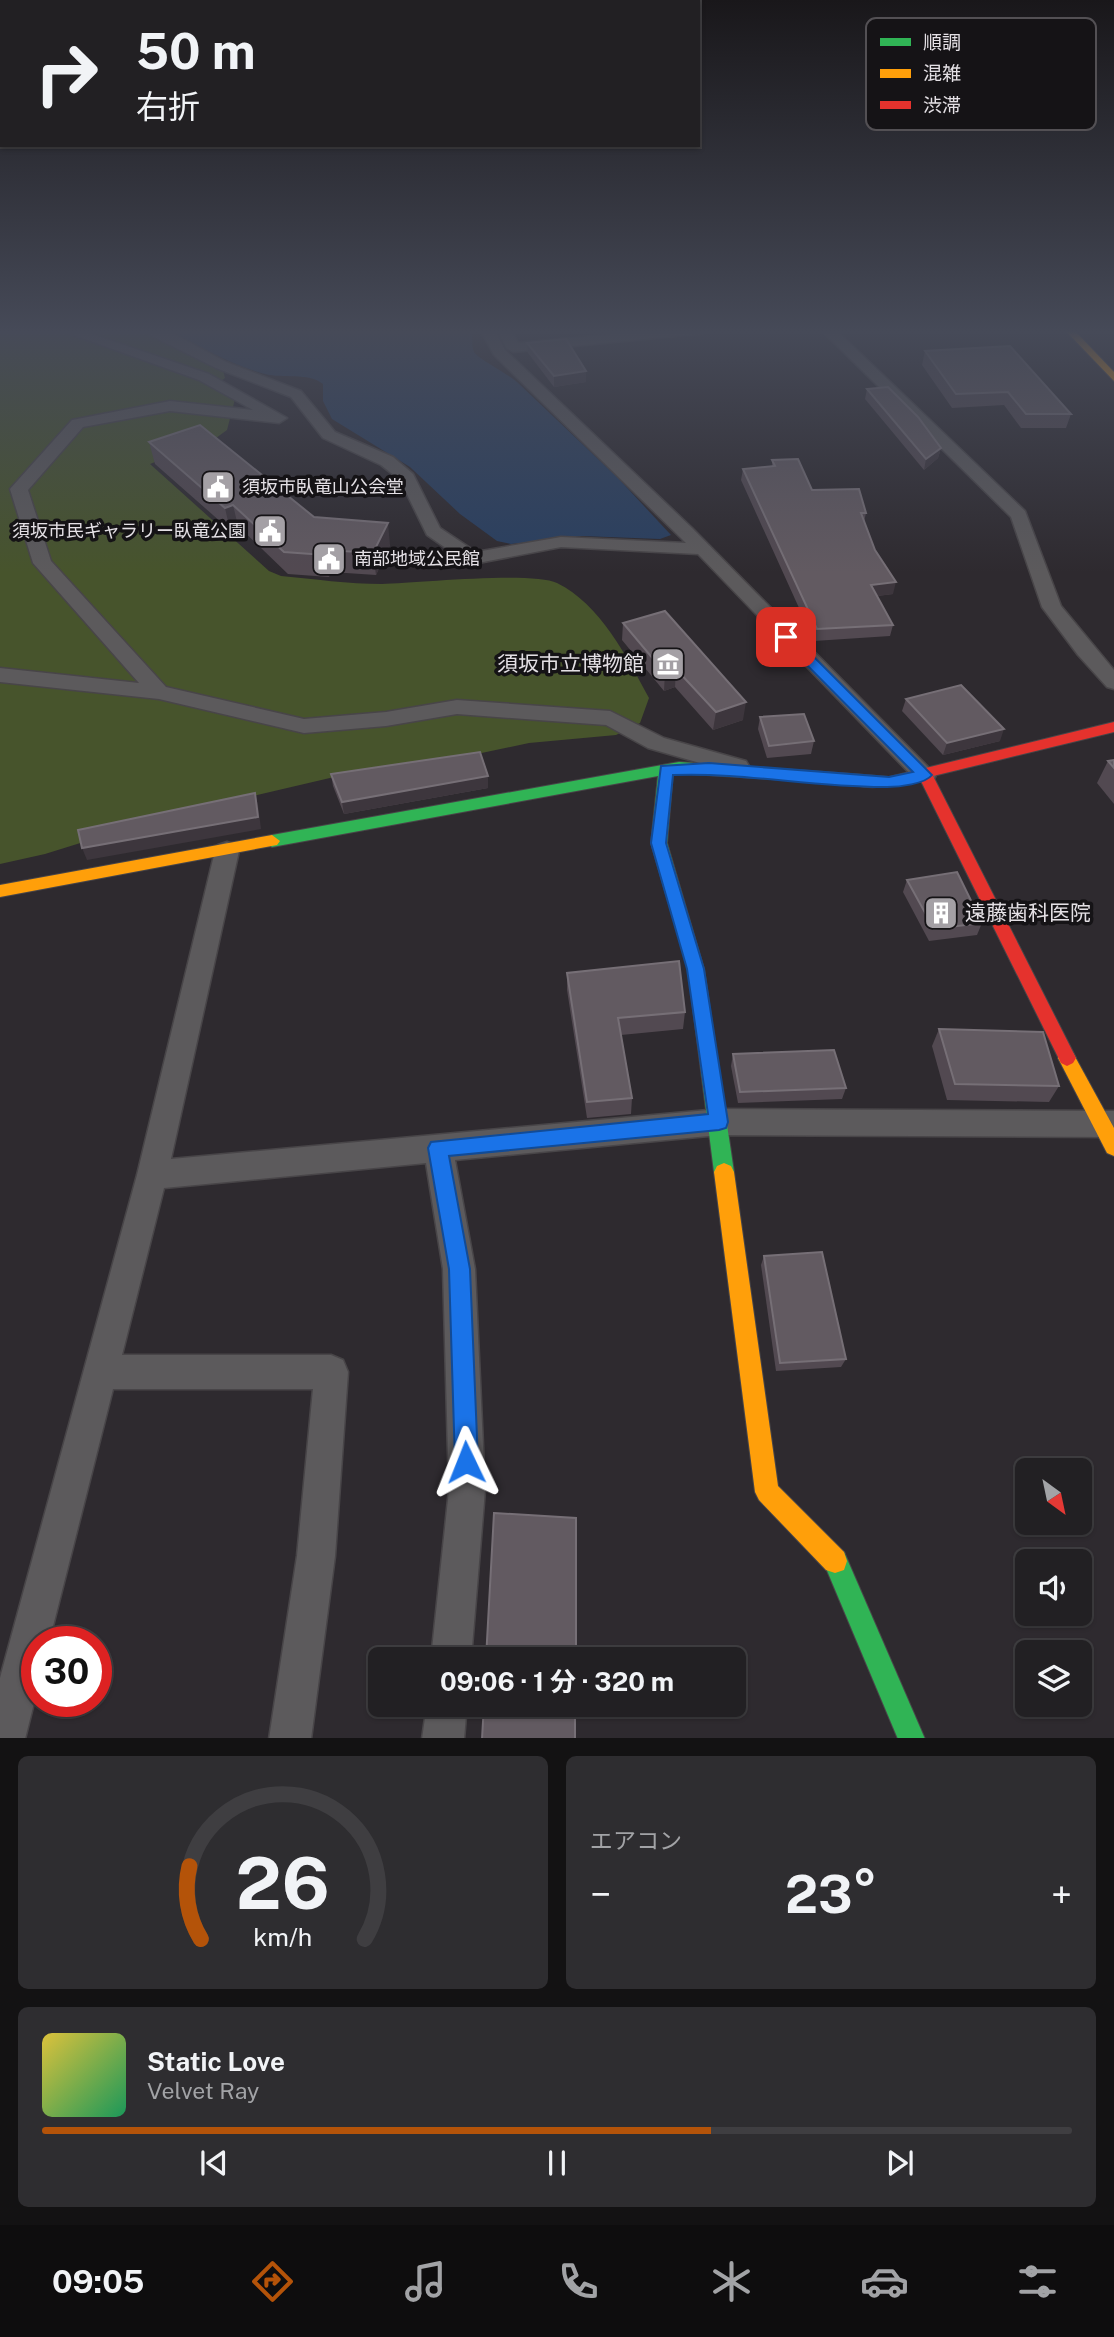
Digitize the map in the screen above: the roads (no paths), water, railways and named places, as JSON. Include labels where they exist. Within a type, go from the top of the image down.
[{"type":"street","points":[[149,410],[78,424],[19,489],[42,563],[159,692]]},
{"type":"street","points":[[207,410],[279,418]]},
{"type":"street","points":[[265,410],[279,418]]},
{"type":"street","points":[[279,418],[285,410]]},
{"type":"street","points":[[309,410],[330,435],[387,461],[407,478],[433,531],[472,558],[561,542],[699,549]]},
{"type":"street","points":[[560,410],[626,473],[925,775],[938,808],[1017,964],[1110,1131]]},
{"type":"street","points":[[911,410],[1019,515],[1052,607],[1084,651],[1114,682]]},
{"type":"street","points":[[0,675],[159,692],[304,726],[386,719],[457,707],[610,718],[656,743],[738,766]]},
{"type":"street","points":[[0,891],[666,770],[709,768],[889,782],[1114,727]]},
{"type":"street","points":[[666,770],[659,843],[696,969],[719,1122],[767,1492],[839,1565],[912,1738]]},
{"type":"street","points":[[4,1738],[98,1372],[152,1175],[227,851]]},
{"type":"street","points":[[152,1175],[719,1122],[1110,1131]]},
{"type":"street","points":[[438,1148],[459,1269],[467,1476],[452,1647]]},
{"type":"street","points":[[98,1372],[331,1372],[326,1472],[303,1666],[290,1738]]},
{"type":"street","points":[[443,1738],[445,1717]]},
{"type":"water","points":[[328,410],[547,410],[617,477],[671,535],[660,539],[582,536],[511,544],[497,541],[460,514],[410,467],[332,419]]},
{"type":"place","name":"須坂市臥竜山公会堂","points":[[218,487]]},
{"type":"place","name":"須坂市民ギャラリー臥竜公園","points":[[270,531]]},
{"type":"place","name":"南部地域公民館","points":[[329,559]]},
{"type":"place","name":"須坂市立博物館","points":[[668,664]]},
{"type":"place","name":"遠藤歯科医院","points":[[941,913]]}]
